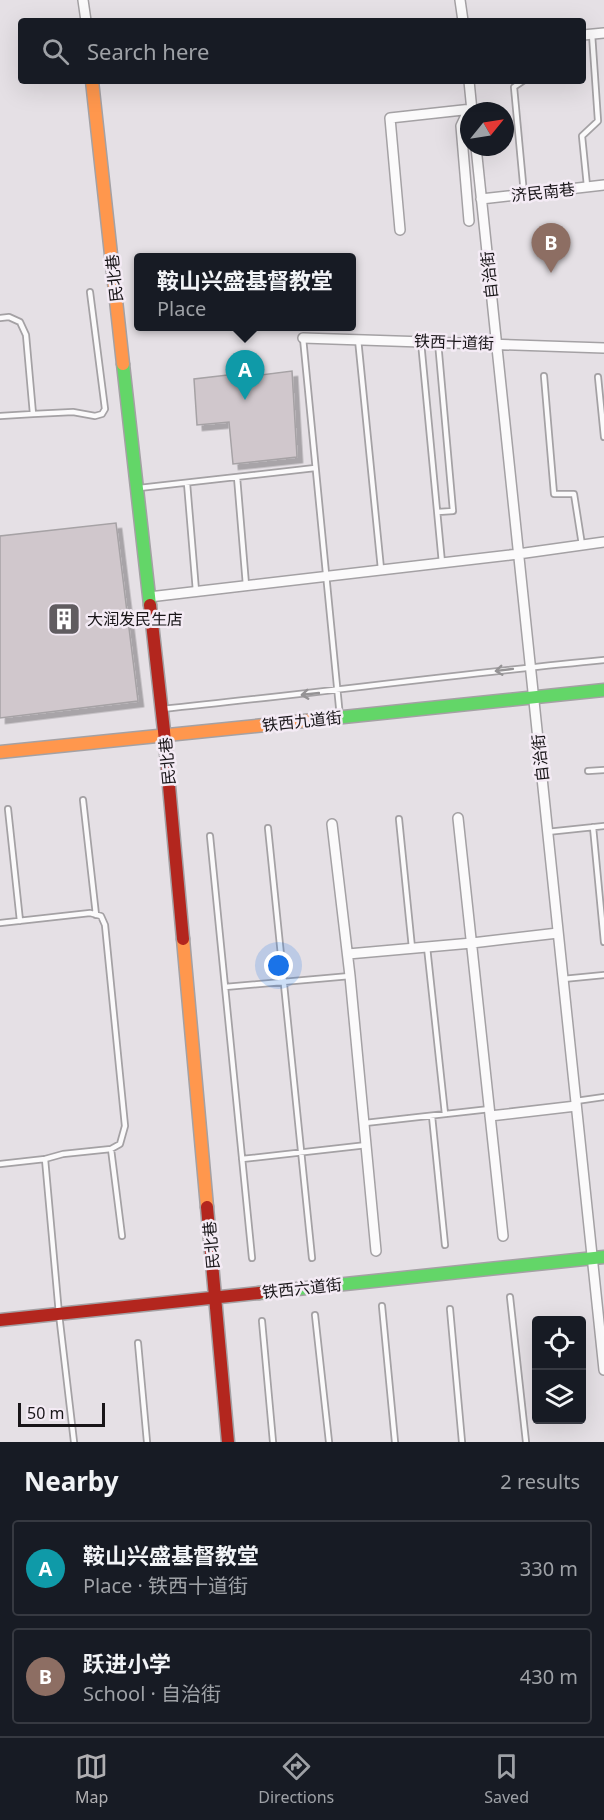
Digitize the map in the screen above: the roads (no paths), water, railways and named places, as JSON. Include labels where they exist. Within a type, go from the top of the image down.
[{"type":"street","points":[[84,0],[86,18]]},
{"type":"street","points":[[460,0],[463,18]]},
{"type":"street","points":[[587,35],[604,33]]},
{"type":"street","name":"民北巷","points":[[92,84],[165,735],[228,1442]]},
{"type":"street","points":[[469,84],[470,102]]},
{"type":"street","points":[[400,230],[390,118],[460,111]]},
{"type":"street","points":[[464,156],[469,221]]},
{"type":"street","name":"自治街","points":[[477,156],[576,1103],[598,1258],[604,1370]]},
{"type":"street","name":"济民南巷","points":[[481,199],[604,186]]},
{"type":"street","name":"铁西十道街","points":[[303,338],[604,348]]},
{"type":"street","points":[[149,597],[604,542]]},
{"type":"street","name":"铁西九道街","points":[[0,752],[604,690]]},
{"type":"street","points":[[458,818],[503,1236]]},
{"type":"street","points":[[332,824],[348,954],[376,1251]]},
{"type":"street","points":[[348,954],[558,933]]},
{"type":"street","points":[[490,1113],[576,1103]]},
{"type":"street","name":"铁西六道街","points":[[0,1320],[598,1258]]},
{"type":"lane","points":[[587,35],[598,121],[582,136],[587,187]]},
{"type":"lane","points":[[519,84],[514,87],[524,194]]},
{"type":"lane","points":[[0,416],[73,412],[95,416],[102,414],[105,409],[90,292]]},
{"type":"lane","points":[[0,318],[9,317],[20,322],[26,335],[33,414]]},
{"type":"lane","points":[[303,338],[340,717]]},
{"type":"lane","points":[[358,339],[381,570]]},
{"type":"lane","points":[[421,341],[442,563]]},
{"type":"lane","points":[[438,342],[453,511],[438,512]]},
{"type":"lane","points":[[544,376],[554,494],[574,494],[582,545]]},
{"type":"lane","points":[[598,377],[604,437]]},
{"type":"lane","points":[[138,488],[315,468]]},
{"type":"lane","points":[[237,477],[246,586]]},
{"type":"lane","points":[[187,483],[196,591]]},
{"type":"lane","points":[[162,710],[604,660]]},
{"type":"lane","points":[[588,771],[604,770]]},
{"type":"lane","points":[[83,800],[96,915]]},
{"type":"lane","points":[[8,808],[20,921]]},
{"type":"lane","points":[[399,819],[412,948]]},
{"type":"lane","points":[[548,832],[604,826]]},
{"type":"lane","points":[[593,827],[604,942]]},
{"type":"lane","points":[[268,828],[312,1258]]},
{"type":"lane","points":[[210,836],[252,1258]]},
{"type":"lane","points":[[0,923],[90,913],[101,916],[105,925],[125,1126],[120,1144],[111,1149],[0,1164]]},
{"type":"lane","points":[[427,947],[445,1114]]},
{"type":"lane","points":[[563,979],[604,975]]},
{"type":"lane","points":[[225,987],[350,976]]},
{"type":"lane","points":[[576,1103],[604,1097]]},
{"type":"lane","points":[[364,1123],[445,1114],[490,1113]]},
{"type":"lane","points":[[432,1116],[445,1245]]},
{"type":"lane","points":[[242,1159],[366,1145]]},
{"type":"lane","points":[[111,1149],[122,1236]]},
{"type":"lane","points":[[45,1159],[59,1314],[74,1442]]},
{"type":"lane","points":[[510,1297],[526,1442]]},
{"type":"lane","points":[[382,1306],[395,1442]]},
{"type":"lane","points":[[450,1309],[462,1442]]},
{"type":"lane","points":[[315,1315],[329,1442]]},
{"type":"lane","points":[[262,1321],[273,1442]]},
{"type":"lane","points":[[138,1343],[147,1442]]},
{"type":"place","name":"跃进小学","points":[[551,273]]},
{"type":"place","name":"鞍山兴盛基督教堂","points":[[245,400]]},
{"type":"place","name":"大润发民生店","points":[[64,619]]}]
